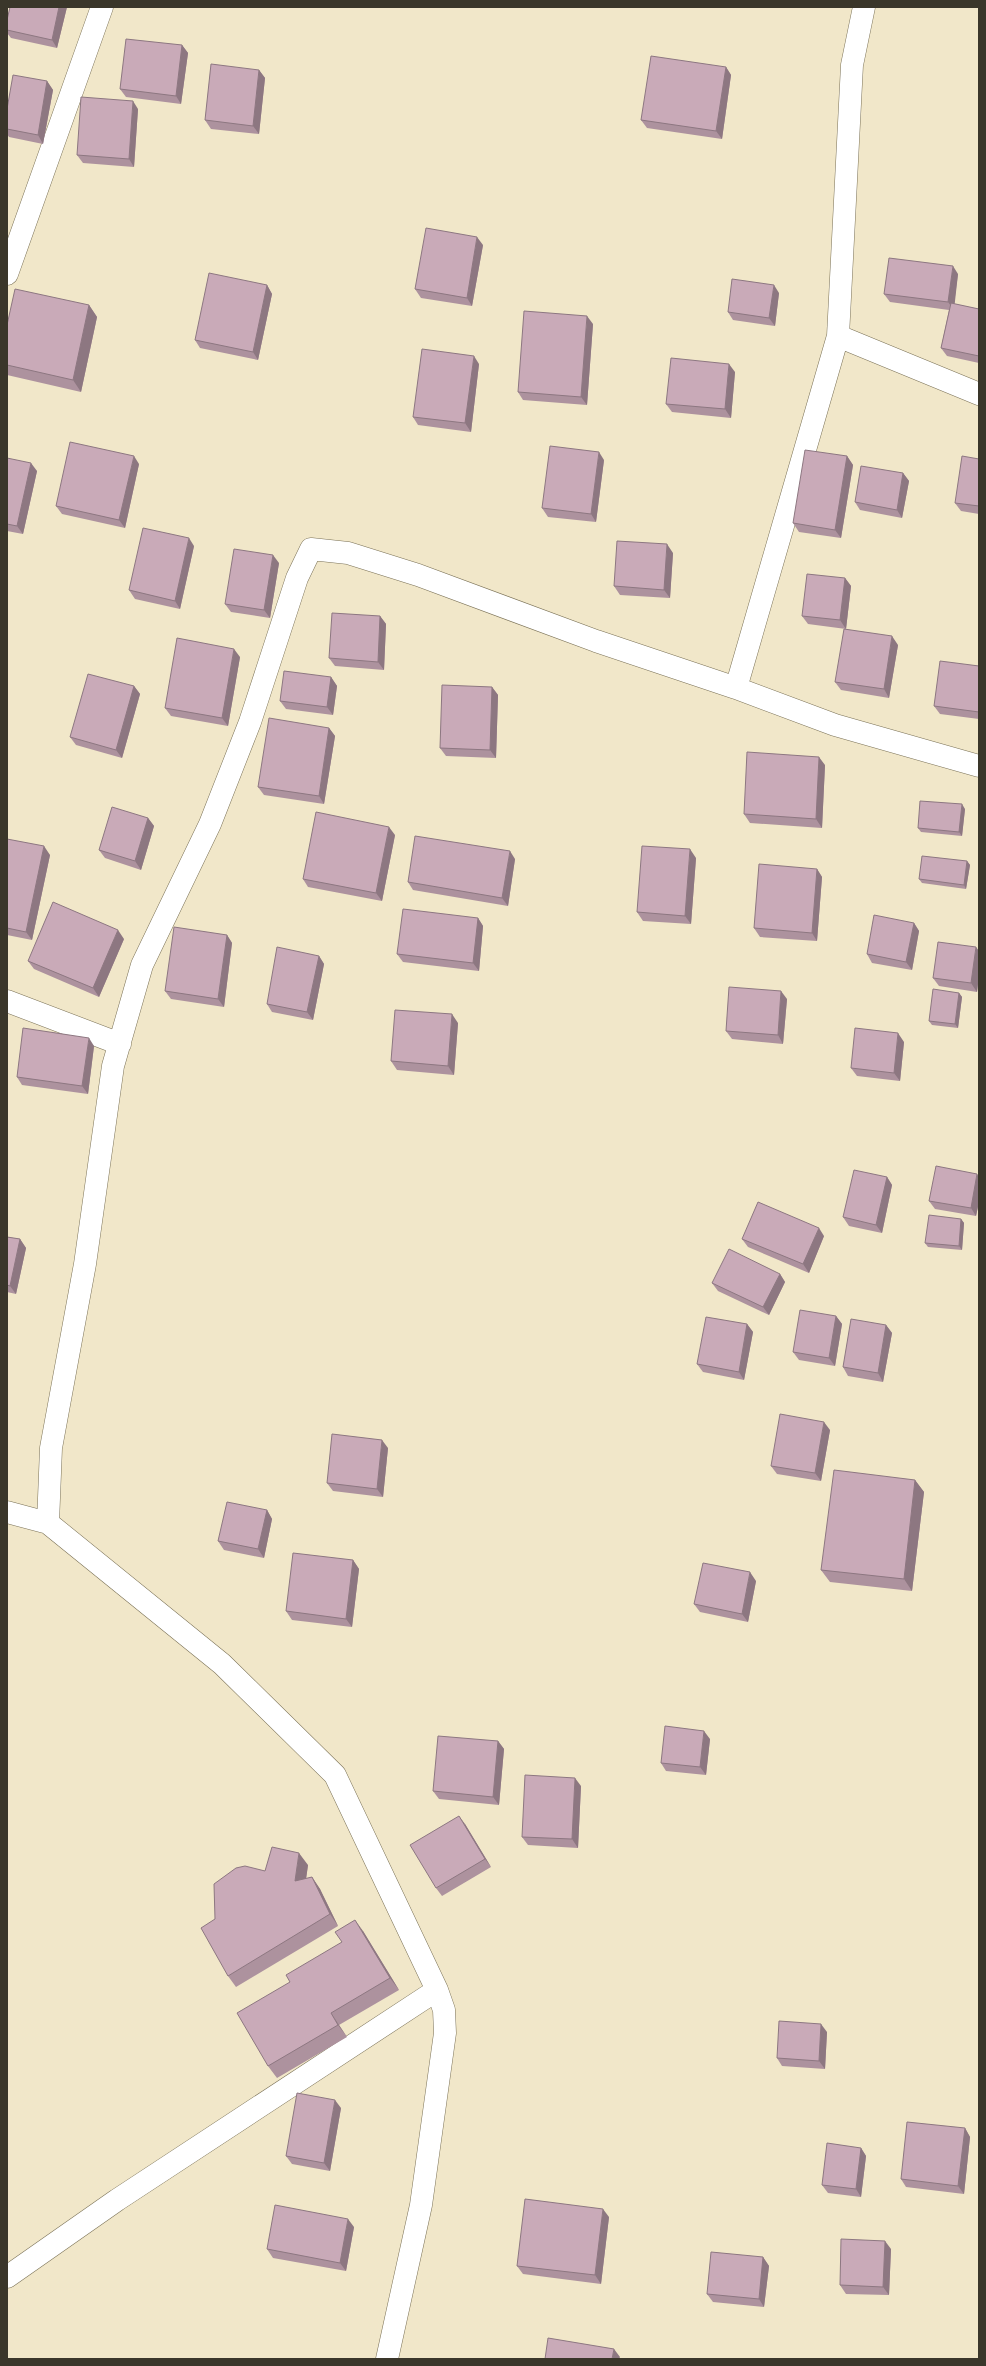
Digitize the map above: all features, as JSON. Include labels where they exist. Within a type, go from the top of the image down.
[{"type":"street","points":[[7,274],[102,7]]},
{"type":"street","points":[[736,688],[838,336],[852,65],[864,7]]},
{"type":"street","points":[[838,336],[979,394]]},
{"type":"street","points":[[48,1523],[52,1448],[85,1264],[113,1066],[142,966],[210,824],[250,722],[297,578],[311,549],[348,553],[418,575],[596,641],[736,688],[835,726],[979,766]]},
{"type":"street","points":[[7,1001],[120,1044]]},
{"type":"street","points":[[7,1512],[48,1523],[222,1664],[335,1775],[437,1990],[444,2010],[445,2033],[421,2205],[387,2359]]},
{"type":"street","points":[[7,2277],[117,2200],[437,1990]]},
{"type":"building","points":[[10,7],[59,7],[52,40],[7,30],[7,20]]},
{"type":"building","points":[[126,39],[182,45],[176,96],[120,89]]},
{"type":"building","points":[[651,56],[726,67],[716,131],[641,120]]},
{"type":"building","points":[[211,64],[259,70],[253,126],[205,120]]},
{"type":"building","points":[[13,75],[47,81],[38,135],[7,129],[7,109]]},
{"type":"building","points":[[81,97],[133,101],[129,159],[77,155]]},
{"type":"building","points":[[426,228],[477,237],[467,298],[415,289]]},
{"type":"building","points":[[889,258],[953,266],[948,302],[884,294]]},
{"type":"building","points":[[209,273],[267,285],[253,352],[195,340]]},
{"type":"building","points":[[732,279],[774,285],[769,318],[728,312]]},
{"type":"building","points":[[15,289],[89,305],[73,380],[7,365],[7,325]]},
{"type":"building","points":[[951,303],[979,309],[979,356],[941,348]]},
{"type":"building","points":[[524,311],[587,316],[581,397],[518,392]]},
{"type":"building","points":[[422,349],[474,356],[465,423],[413,417]]},
{"type":"building","points":[[671,358],[729,364],[725,409],[666,404]]},
{"type":"building","points":[[70,442],[134,456],[119,520],[56,506]]},
{"type":"building","points":[[550,446],[599,452],[591,514],[542,508]]},
{"type":"building","points":[[805,450],[847,456],[835,530],[793,523]]},
{"type":"building","points":[[962,456],[979,459],[979,506],[955,503]]},
{"type":"building","points":[[7,458],[31,463],[17,526],[7,524]]},
{"type":"building","points":[[861,466],[903,473],[897,510],[855,502]]},
{"type":"building","points":[[143,528],[189,538],[175,601],[129,590]]},
{"type":"building","points":[[617,541],[667,544],[664,590],[614,586]]},
{"type":"building","points":[[234,549],[273,555],[264,610],[225,604]]},
{"type":"building","points":[[807,574],[845,578],[840,620],[802,616]]},
{"type":"building","points":[[332,613],[380,616],[378,662],[329,658]]},
{"type":"building","points":[[844,629],[892,636],[884,689],[835,682]]},
{"type":"building","points":[[177,638],[234,649],[222,718],[165,708]]},
{"type":"building","points":[[940,661],[979,666],[979,712],[934,706]]},
{"type":"building","points":[[284,671],[331,677],[327,707],[280,701]]},
{"type":"building","points":[[88,674],[134,686],[116,750],[70,737]]},
{"type":"building","points":[[442,685],[492,687],[490,750],[440,748]]},
{"type":"building","points":[[269,718],[329,728],[319,796],[258,787]]},
{"type":"building","points":[[747,752],[819,757],[816,819],[744,814]]},
{"type":"building","points":[[920,801],[962,804],[959,832],[918,828]]},
{"type":"building","points":[[112,807],[148,818],[135,861],[99,850]]},
{"type":"building","points":[[316,812],[389,827],[376,893],[303,879]]},
{"type":"building","points":[[415,836],[510,851],[502,898],[408,882]]},
{"type":"building","points":[[7,839],[44,846],[26,932],[7,928]]},
{"type":"building","points":[[642,846],[690,849],[685,916],[637,912]]},
{"type":"building","points":[[922,856],[967,861],[964,885],[919,879]]},
{"type":"building","points":[[759,864],[817,869],[812,933],[754,928]]},
{"type":"building","points":[[53,902],[118,930],[93,988],[28,961]]},
{"type":"building","points":[[403,909],[478,918],[473,963],[397,954]]},
{"type":"building","points":[[874,915],[914,923],[906,962],[867,954]]},
{"type":"building","points":[[174,927],[227,935],[218,999],[165,991]]},
{"type":"building","points":[[938,942],[976,947],[971,983],[933,978]]},
{"type":"building","points":[[277,947],[319,956],[307,1012],[267,1004]]},
{"type":"building","points":[[729,987],[781,991],[778,1035],[726,1031]]},
{"type":"building","points":[[933,989],[959,993],[955,1024],[929,1021]]},
{"type":"building","points":[[395,1010],[452,1014],[448,1066],[391,1061]]},
{"type":"building","points":[[23,1028],[89,1038],[82,1086],[17,1077]]},
{"type":"building","points":[[855,1028],[898,1033],[894,1073],[851,1068]]},
{"type":"building","points":[[936,1166],[977,1174],[971,1208],[929,1201]]},
{"type":"building","points":[[854,1170],[887,1177],[876,1225],[843,1217]]},
{"type":"building","points":[[758,1202],[819,1228],[803,1264],[742,1239]]},
{"type":"building","points":[[929,1215],[961,1219],[959,1246],[925,1243]]},
{"type":"building","points":[[7,1237],[20,1239],[10,1286],[7,1285]]},
{"type":"building","points":[[729,1249],[780,1274],[763,1307],[712,1283]]},
{"type":"building","points":[[800,1310],[836,1316],[829,1358],[793,1352]]},
{"type":"building","points":[[706,1317],[747,1324],[739,1372],[697,1364]]},
{"type":"building","points":[[851,1319],[886,1325],[878,1373],[843,1367]]},
{"type":"building","points":[[780,1414],[824,1422],[815,1473],[771,1466]]},
{"type":"building","points":[[332,1434],[382,1440],[377,1489],[327,1483]]},
{"type":"building","points":[[834,1470],[915,1480],[904,1579],[821,1570]]},
{"type":"building","points":[[227,1502],[267,1510],[258,1549],[218,1541]]},
{"type":"building","points":[[293,1553],[353,1560],[346,1619],[286,1611]]},
{"type":"building","points":[[703,1563],[750,1572],[742,1614],[694,1604]]},
{"type":"building","points":[[665,1726],[704,1731],[700,1767],[661,1763]]},
{"type":"building","points":[[438,1736],[498,1741],[493,1797],[433,1791]]},
{"type":"building","points":[[525,1775],[575,1778],[572,1839],[522,1837]]},
{"type":"building","points":[[459,1816],[485,1859],[436,1888],[410,1845]]},
{"type":"building","points":[[272,1847],[299,1853],[295,1881],[312,1877],[330,1914],[228,1976],[201,1928],[215,1919],[214,1884],[236,1868],[245,1866],[265,1871]]},
{"type":"building","points":[[355,1920],[390,1978],[331,2013],[338,2025],[268,2066],[237,2013],[290,1982],[286,1975],[342,1942],[335,1932]]},
{"type":"building","points":[[779,2021],[821,2024],[819,2061],[777,2058]]},
{"type":"building","points":[[297,2093],[335,2100],[324,2163],[286,2156]]},
{"type":"building","points":[[907,2122],[965,2128],[958,2186],[901,2179]]},
{"type":"building","points":[[827,2143],[861,2148],[856,2189],[822,2185]]},
{"type":"building","points":[[525,2199],[603,2209],[595,2275],[517,2266]]},
{"type":"building","points":[[275,2205],[348,2219],[340,2263],[267,2249]]},
{"type":"building","points":[[841,2239],[885,2241],[883,2287],[840,2285]]},
{"type":"building","points":[[711,2252],[763,2257],[759,2299],[707,2294]]},
{"type":"building","points":[[548,2338],[614,2349],[612,2359],[545,2359]]}]
